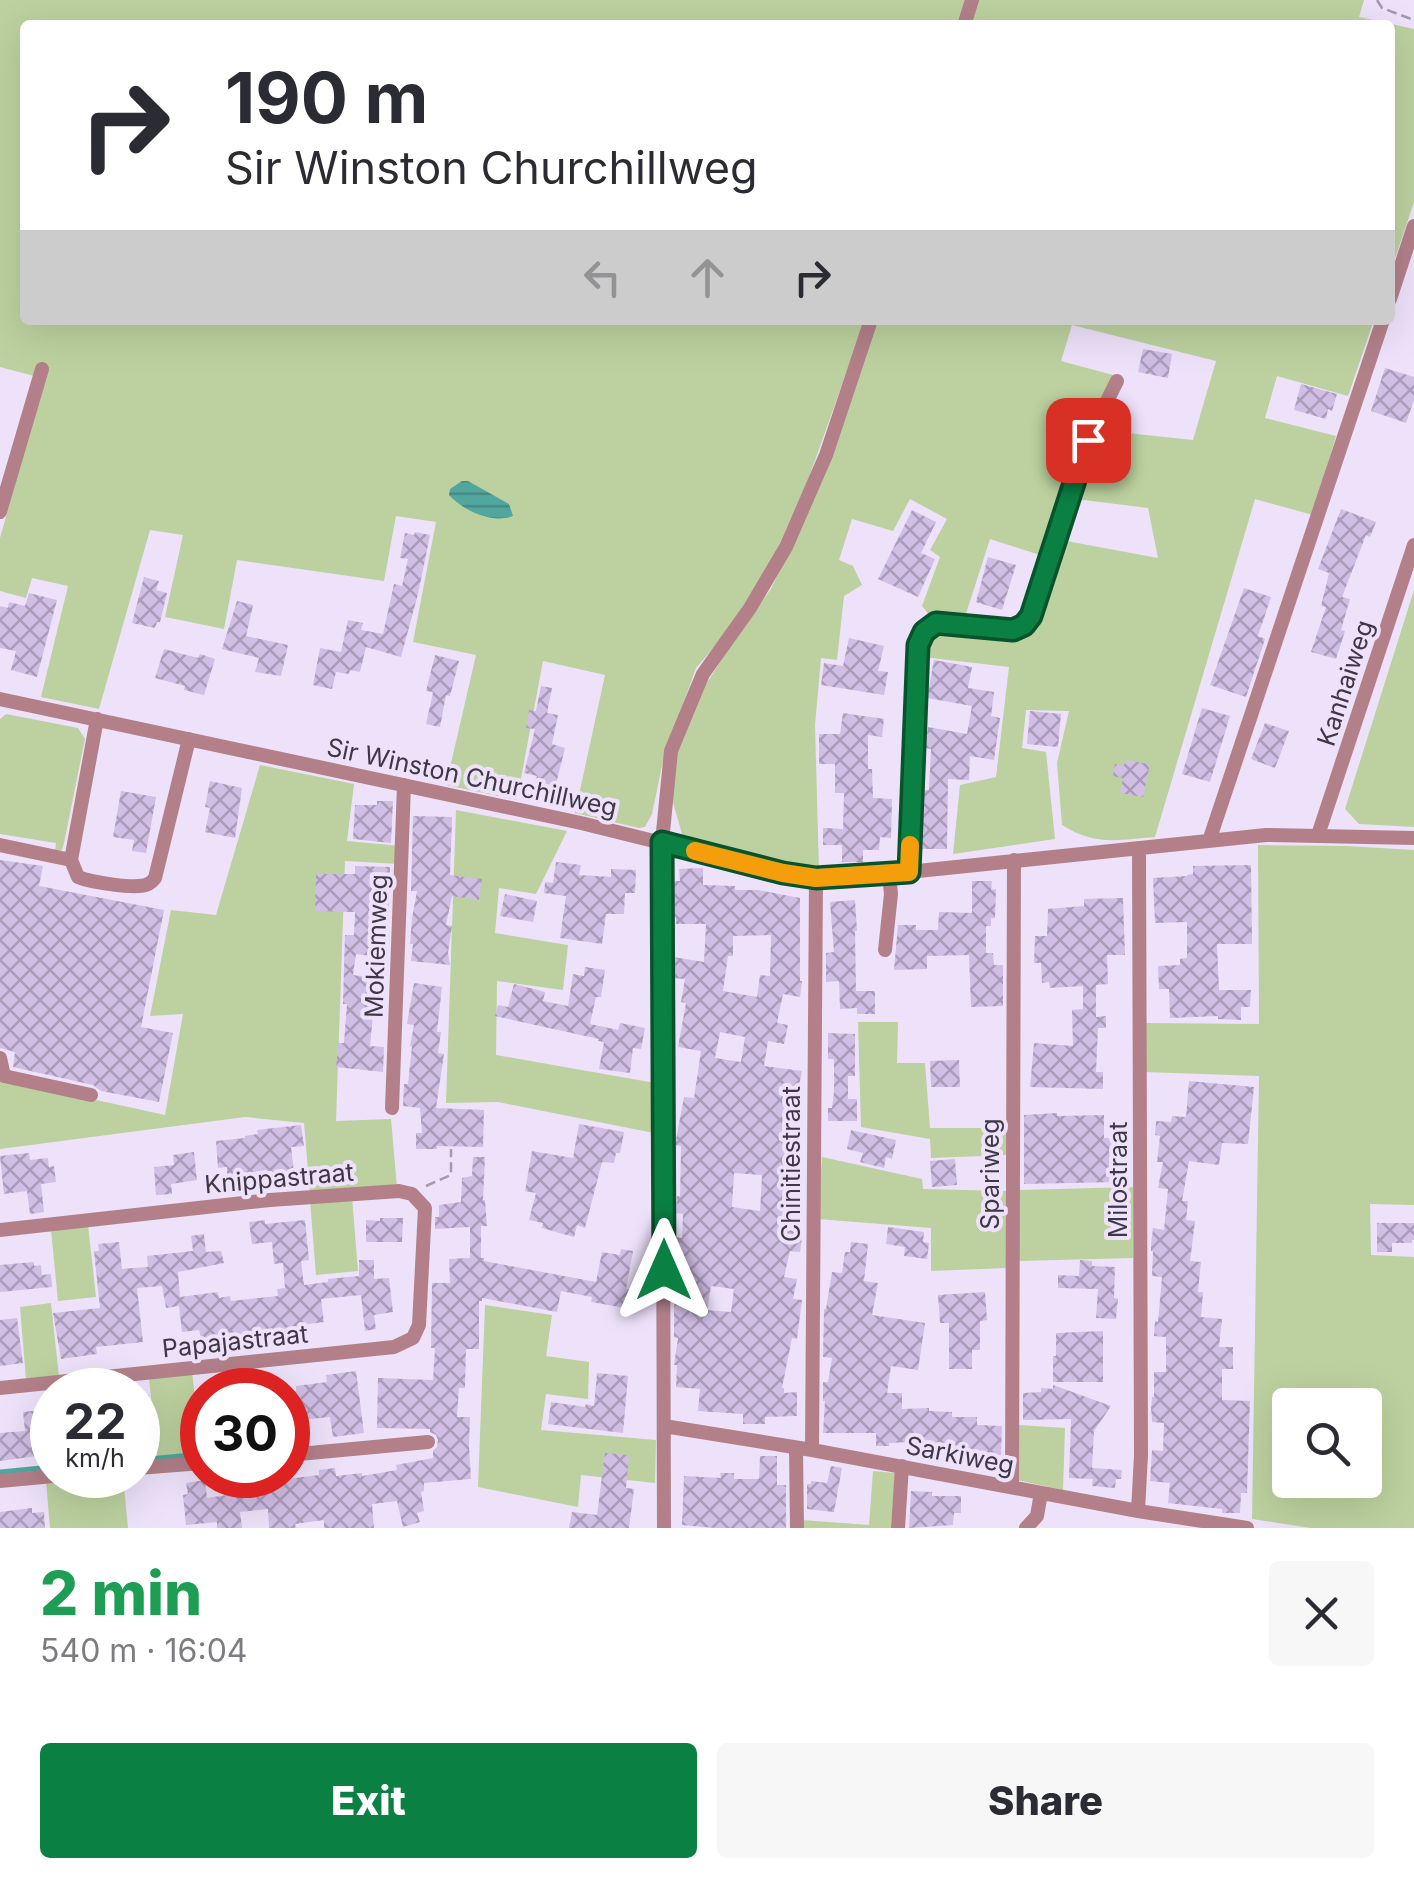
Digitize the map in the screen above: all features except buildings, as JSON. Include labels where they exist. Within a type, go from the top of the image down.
[{"type":"street","points":[[1395,284],[1414,226]]},
{"type":"street","points":[[664,1528],[662,842],[671,751],[703,674],[750,608],[786,547],[826,455],[869,325]]},
{"type":"street","points":[[1209,841],[1381,325]]},
{"type":"street","points":[[0,512],[42,370]]},
{"type":"street","points":[[909,872],[918,645],[924,632],[936,623],[1013,630],[1031,616],[1088,440],[1116,381]]},
{"type":"street","name":"Kanhaiweg","points":[[1318,835],[1414,545]]},
{"type":"street","name":"Sir Winston Churchillweg","points":[[0,699],[816,878],[1139,850],[1266,834],[1414,838]]},
{"type":"street","points":[[97,719],[70,860],[78,878],[89,882],[140,886],[155,878],[189,738]]},
{"type":"street","name":"Mokiemweg","points":[[392,1108],[404,785]]},
{"type":"street","points":[[0,845],[70,860]]},
{"type":"street","name":"Milostraat","points":[[1138,1511],[1139,850]]},
{"type":"street","name":"Spariweg","points":[[1012,1487],[1014,860]]},
{"type":"street","points":[[885,950],[890,874]]},
{"type":"street","name":"Chinitiestraat","points":[[797,1528],[804,1449],[816,878]]},
{"type":"street","points":[[0,1058],[4,1076],[91,1095]]},
{"type":"street","name":"Knippastraat","points":[[0,1230],[270,1200],[399,1190],[412,1194]]},
{"type":"street","name":"Papajastraat","points":[[0,1388],[394,1347],[413,1338],[419,1324],[425,1208],[412,1194]]},
{"type":"street","name":"Sarkiweg","points":[[664,1426],[902,1466],[1138,1511],[1173,1522],[1248,1528]]},
{"type":"street","points":[[310,1453],[428,1442]]},
{"type":"street","points":[[898,1528],[902,1466]]},
{"type":"street","points":[[0,1481],[30,1478]]},
{"type":"street","points":[[1026,1528],[1036,1516],[1041,1493]]},
{"type":"path","points":[[1377,0],[1382,8],[1414,20]]},
{"type":"path","points":[[412,1194],[451,1175],[451,1149]]},
{"type":"shaded area","points":[[0,0],[965,0],[958,20],[20,20],[20,325],[863,325],[808,480],[771,563],[722,638],[696,668],[663,761],[652,814],[645,827],[575,813],[605,675],[543,661],[517,800],[446,785],[476,655],[413,642],[436,522],[396,516],[384,581],[237,560],[224,629],[165,617],[183,535],[150,530],[99,709],[41,697],[68,586],[32,578],[26,598],[0,591],[0,538],[38,377],[0,367]]},
{"type":"shaded area","points":[[978,0],[1364,0],[1359,17],[1373,20],[972,20]]},
{"type":"shaded area","points":[[1395,25],[1414,29],[1414,202],[1395,258]]},
{"type":"shaded area","points":[[869,325],[1072,325],[1061,361],[1113,375],[1087,427],[1046,557],[990,539],[964,620],[932,618],[922,606],[940,557],[930,550],[947,519],[910,499],[893,531],[852,519],[839,560],[853,566],[862,585],[844,596],[837,660],[821,658],[815,725],[819,870],[807,871],[684,841],[672,799],[676,757],[707,683],[771,589],[809,507]]},
{"type":"shaded area","points":[[1072,325],[1372,325],[1348,396],[1277,376],[1265,418],[1336,436],[1313,515],[1255,499],[1155,837],[1096,839],[1062,825],[1057,763],[1069,711],[1026,710],[1022,748],[1046,752],[1055,839],[953,854],[960,785],[996,777],[1009,667],[923,657],[927,635],[936,628],[1021,632],[1035,624],[1061,540],[1158,558],[1148,508],[1076,499],[1098,430],[1193,440],[1216,361]]},
{"type":"shaded area","points":[[462,481],[509,504],[513,516],[487,517],[462,506],[449,495],[450,489]]},
{"type":"shaded area","points":[[1414,590],[1414,827],[1359,824],[1345,809]]},
{"type":"shaded area","points":[[6,714],[78,728],[85,739],[62,850],[55,852],[56,843],[0,834],[0,719]]},
{"type":"shaded area","points":[[260,765],[354,784],[347,841],[401,846],[399,864],[345,861],[336,1121],[391,1119],[397,1187],[310,1193],[304,1123],[245,1117],[0,1149],[0,1079],[165,1115],[183,1014],[150,1016],[171,910],[216,915]]},
{"type":"shaded area","points":[[456,810],[567,831],[536,894],[499,888],[495,933],[568,945],[563,990],[497,981],[496,1055],[655,1083],[654,1133],[498,1102],[446,1103]]},
{"type":"shaded area","points":[[1258,845],[1414,850],[1414,1205],[1370,1204],[1371,1255],[1414,1257],[1414,1528],[1311,1528],[1252,1519],[1259,1076],[1145,1072],[1145,1023],[1259,1024]]},
{"type":"shaded area","points":[[858,1022],[898,1022],[897,1063],[925,1063],[930,1128],[1007,1128],[1007,1155],[931,1158],[930,1139],[861,1127]]},
{"type":"shaded area","points":[[822,1157],[922,1179],[923,1189],[1007,1191],[1006,1268],[931,1271],[931,1228],[818,1219]]},
{"type":"shaded area","points":[[1133,1187],[1133,1258],[1019,1261],[1019,1190]]},
{"type":"shaded area","points":[[352,1197],[358,1271],[316,1275],[310,1201]]},
{"type":"shaded area","points":[[88,1225],[96,1297],[58,1301],[51,1230]]},
{"type":"shaded area","points":[[51,1303],[58,1368],[30,1368],[30,1380],[26,1380],[20,1307]]},
{"type":"shaded area","points":[[485,1305],[552,1315],[546,1356],[589,1362],[588,1399],[546,1394],[541,1430],[656,1440],[655,1483],[581,1475],[578,1507],[478,1487]]},
{"type":"shaded area","points":[[180,1374],[180,1460],[160,1462],[160,1376]]},
{"type":"shaded area","points":[[1019,1425],[1065,1428],[1063,1490],[1017,1480]]},
{"type":"shaded area","points":[[873,1471],[895,1473],[891,1528],[802,1528],[802,1520],[869,1525]]},
{"type":"shaded area","points":[[47,1498],[125,1498],[128,1528],[50,1528]]},
{"type":"waterway","points":[[160,1458],[180,1456]]},
{"type":"waterway","points":[[0,1472],[30,1469]]},
{"type":"slow traffic","points":[[695,851],[816,878],[909,872],[910,845]]},
{"type":"route","points":[[664,1270],[662,842],[816,878],[909,872],[918,645],[924,632],[936,623],[1013,630],[1024,625],[1031,616],[1088,440]]}]
